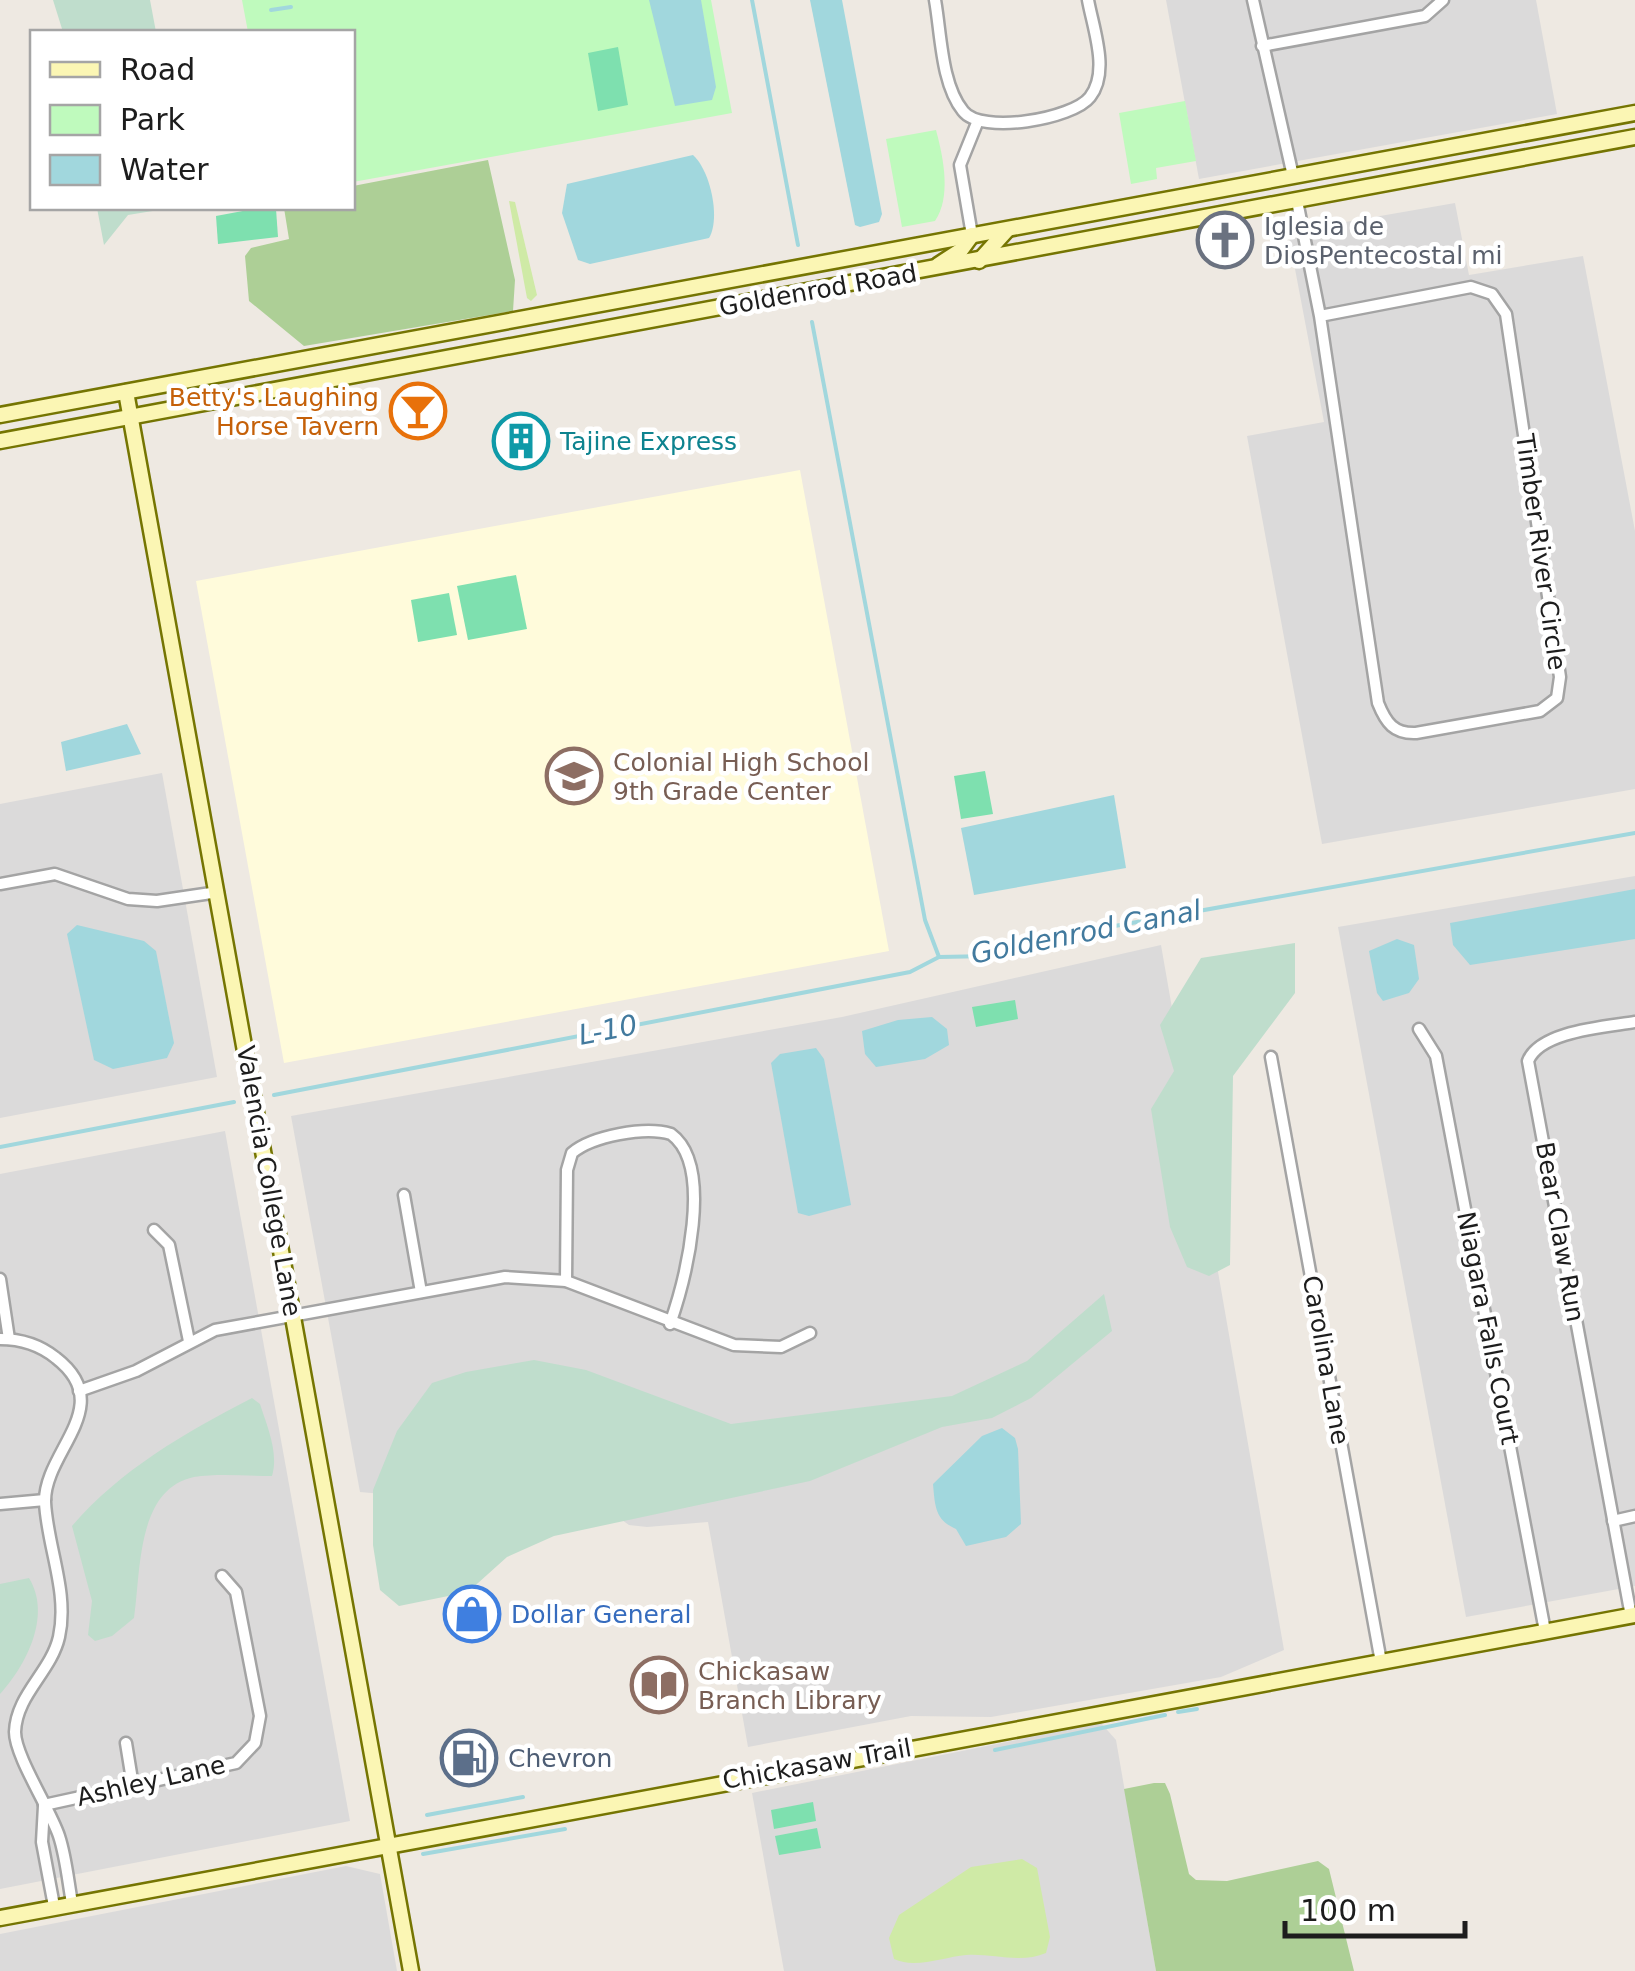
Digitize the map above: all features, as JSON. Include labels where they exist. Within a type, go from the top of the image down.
[{"type":"main road","name":"Goldenrod Road","points":[[0,415],[1635,113]]},
{"type":"main road","name":"Goldenrod Road","points":[[0,441],[1635,137]]},
{"type":"main road","points":[[980,261],[1006,230]]},
{"type":"main road","points":[[934,269],[961,250],[972,235]]},
{"type":"main road","points":[[544,342],[568,313]]},
{"type":"main road","name":"Valencia College Lane","points":[[126,392],[411,1971]]},
{"type":"main road","name":"Chickasaw Trail","points":[[0,1918],[388,1843],[1633,1616]]},
{"type":"street","points":[[935,0],[954,95],[977,123]]},
{"type":"street","points":[[977,123],[1072,111],[1090,97],[1099,78],[1100,62],[1088,0]]},
{"type":"street","points":[[1253,0],[1292,176]]},
{"type":"street","points":[[1262,46],[1425,16],[1443,0]]},
{"type":"street","points":[[972,235],[960,164],[977,123]]},
{"type":"street","name":"Timber River Circle","points":[[1297,201],[1320,316],[1378,704],[1386,722],[1402,734],[1416,733],[1540,710],[1557,698],[1560,678],[1506,314],[1492,294],[1471,287],[1320,316]]},
{"type":"street","points":[[0,884],[56,874],[128,899],[157,901],[218,892]]},
{"type":"street","name":"Bear Claw Run","points":[[1633,1616],[1528,1061],[1532,1050],[1545,1042],[1635,1022]]},
{"type":"street","name":"Niagara Falls Court","points":[[1419,1029],[1436,1056],[1545,1632]]},
{"type":"street","name":"Carolina Lane","points":[[1271,1057],[1380,1662]]},
{"type":"street","points":[[566,1281],[567,1170],[572,1153],[596,1141],[653,1131],[671,1134],[685,1150],[695,1222],[688,1272],[670,1324]]},
{"type":"street","points":[[404,1194],[421,1292]]},
{"type":"street","points":[[154,1230],[169,1245],[190,1341]]},
{"type":"street","points":[[80,1391],[136,1371],[215,1330],[505,1277],[566,1281],[734,1346],[781,1346],[810,1333]]},
{"type":"street","points":[[0,1280],[4,1339],[53,1356],[68,1368],[80,1391],[76,1428],[49,1480],[45,1500],[62,1623],[51,1662],[23,1701],[15,1732],[19,1751],[60,1838],[72,1903]]},
{"type":"street","points":[[0,1504],[45,1500]]},
{"type":"street","points":[[1612,1521],[1635,1516]]},
{"type":"street","name":"Ashley Lane","points":[[44,1805],[236,1763],[255,1743],[260,1716],[257,1698],[236,1592],[222,1576]]},
{"type":"street","points":[[126,1743],[133,1786]]},
{"type":"street","points":[[44,1805],[42,1842],[54,1906]]},
{"type":"shaded area","points":[[1166,0],[1536,0],[1557,114],[1199,179]]},
{"type":"shaded area","points":[[1455,203],[1469,275],[1583,256],[1635,531],[1635,789],[1322,844],[1247,436],[1324,422],[1288,232]]},
{"type":"shaded area","points":[[800,470],[889,951],[284,1063],[196,581]]},
{"type":"shaded area","points":[[162,773],[217,1077],[0,1118],[0,804]]},
{"type":"shaded area","points":[[1635,876],[1635,1586],[1466,1617],[1338,927]]},
{"type":"shaded area","points":[[1161,945],[1284,1650],[1221,1677],[991,1717],[911,1716],[748,1747],[708,1522],[647,1527],[629,1525],[615,1515],[360,1492],[291,1116],[842,1017]]},
{"type":"shaded area","points":[[225,1131],[350,1821],[0,1889],[0,1174]]},
{"type":"shaded area","points":[[1101,1723],[1116,1740],[1156,1971],[784,1971],[752,1793]]},
{"type":"shaded area","points":[[346,1866],[380,1874],[397,1971],[0,1971],[0,1934]]},
{"type":"green space","points":[[53,0],[150,0],[156,30],[62,30]]},
{"type":"green space","points":[[242,0],[711,0],[732,113],[355,182],[355,30],[248,30]]},
{"type":"green space","points":[[618,47],[628,105],[598,111],[588,53]]},
{"type":"green space","points":[[1185,101],[1196,161],[1156,168],[1157,179],[1131,184],[1119,113]]},
{"type":"green space","points":[[936,130],[944,178],[940,211],[935,221],[902,227],[886,139]]},
{"type":"green space","points":[[488,160],[515,280],[513,311],[304,346],[249,301],[245,256],[251,248],[289,239],[284,210],[355,210],[355,186]]},
{"type":"green space","points":[[509,201],[515,202],[537,295],[531,301],[527,298]]},
{"type":"green space","points":[[97,210],[159,210],[128,215],[104,245]]},
{"type":"green space","points":[[276,210],[278,237],[218,244],[216,216]]},
{"type":"green space","points":[[516,575],[527,629],[468,640],[457,586]]},
{"type":"green space","points":[[449,593],[457,635],[418,642],[411,600]]},
{"type":"green space","points":[[985,771],[993,814],[961,819],[954,776]]},
{"type":"green space","points":[[1295,943],[1295,993],[1233,1076],[1230,1265],[1209,1276],[1187,1267],[1170,1227],[1151,1109],[1174,1071],[1160,1025],[1201,958]]},
{"type":"green space","points":[[1015,1000],[1018,1019],[976,1027],[972,1007]]},
{"type":"green space","points":[[1104,1294],[1112,1331],[1031,1398],[992,1418],[942,1427],[810,1481],[554,1536],[507,1557],[468,1592],[399,1606],[380,1590],[373,1545],[373,1490],[397,1431],[432,1383],[466,1372],[534,1360],[586,1370],[731,1424],[952,1396],[1027,1361]]},
{"type":"green space","points":[[252,1398],[260,1404],[271,1440],[272,1476],[194,1477],[175,1485],[161,1498],[145,1535],[134,1618],[112,1636],[95,1641],[88,1635],[92,1601],[72,1526],[111,1487],[155,1454]]},
{"type":"green space","points":[[29,1578],[38,1608],[37,1624],[27,1655],[0,1694],[0,1584]]},
{"type":"green space","points":[[1165,1783],[1170,1794],[1189,1874],[1196,1880],[1227,1881],[1318,1861],[1329,1869],[1354,1971],[1156,1971],[1124,1789]]},
{"type":"green space","points":[[813,1802],[816,1821],[774,1829],[771,1810]]},
{"type":"green space","points":[[817,1828],[821,1848],[779,1855],[775,1836]]},
{"type":"green space","points":[[1022,1859],[1037,1868],[1050,1937],[1046,1953],[1017,1958],[966,1955],[920,1963],[894,1959],[889,1938],[899,1915],[971,1867]]},
{"type":"water","points":[[649,0],[701,0],[716,87],[712,100],[675,106]]},
{"type":"water","points":[[810,0],[842,0],[882,214],[879,222],[855,225]]},
{"type":"water","points":[[693,155],[704,171],[712,195],[714,219],[709,238],[590,264],[578,260],[562,213],[567,184]]},
{"type":"water","points":[[127,724],[141,754],[66,771],[61,742]]},
{"type":"water","points":[[1114,795],[1126,868],[974,895],[961,828]]},
{"type":"water","points":[[1635,889],[1635,939],[1470,965],[1453,945],[1450,923]]},
{"type":"water","points":[[77,925],[144,941],[156,951],[174,1043],[167,1058],[113,1069],[94,1060],[67,934]]},
{"type":"water","points":[[1397,939],[1414,945],[1419,979],[1409,993],[1383,1001],[1377,993],[1369,951]]},
{"type":"water","points":[[932,1017],[947,1029],[949,1045],[925,1059],[876,1067],[865,1054],[862,1031],[898,1020]]},
{"type":"water","points":[[816,1048],[824,1059],[851,1205],[809,1216],[798,1213],[771,1063],[780,1054]]},
{"type":"water","points":[[1002,1428],[1015,1438],[1018,1449],[1021,1524],[1006,1537],[966,1546],[956,1529],[940,1517],[933,1484],[982,1436]]},
{"type":"waterway","name":"Goldenrod Canal","points":[[752,0],[798,245]]},
{"type":"waterway","points":[[271,10],[291,7]]},
{"type":"waterway","name":"Goldenrod Canal","points":[[812,322],[925,920],[939,957]]},
{"type":"waterway","name":"Goldenrod Canal","points":[[274,1095],[910,972],[939,957],[991,956],[1070,934],[1635,833]]},
{"type":"waterway","name":"L-10","points":[[0,1147],[234,1102]]},
{"type":"waterway","points":[[1178,1712],[1197,1709]]},
{"type":"waterway","points":[[995,1750],[1165,1715]]},
{"type":"waterway","points":[[427,1815],[523,1797]]},
{"type":"waterway","points":[[423,1854],[565,1829]]},
{"type":"place","name":"Iglesia de DiosPentecostal mi","points":[[1225,240]]},
{"type":"place","name":"Betty's Laughing Horse Tavern","points":[[418,411]]},
{"type":"place","name":"Tajine Express","points":[[521,441]]},
{"type":"place","name":"Colonial High School 9th Grade Center","points":[[574,776]]},
{"type":"place","name":"Dollar General","points":[[472,1614]]},
{"type":"place","name":"Chickasaw Branch Library","points":[[659,1685]]},
{"type":"place","name":"Chevron","points":[[469,1758]]}]
